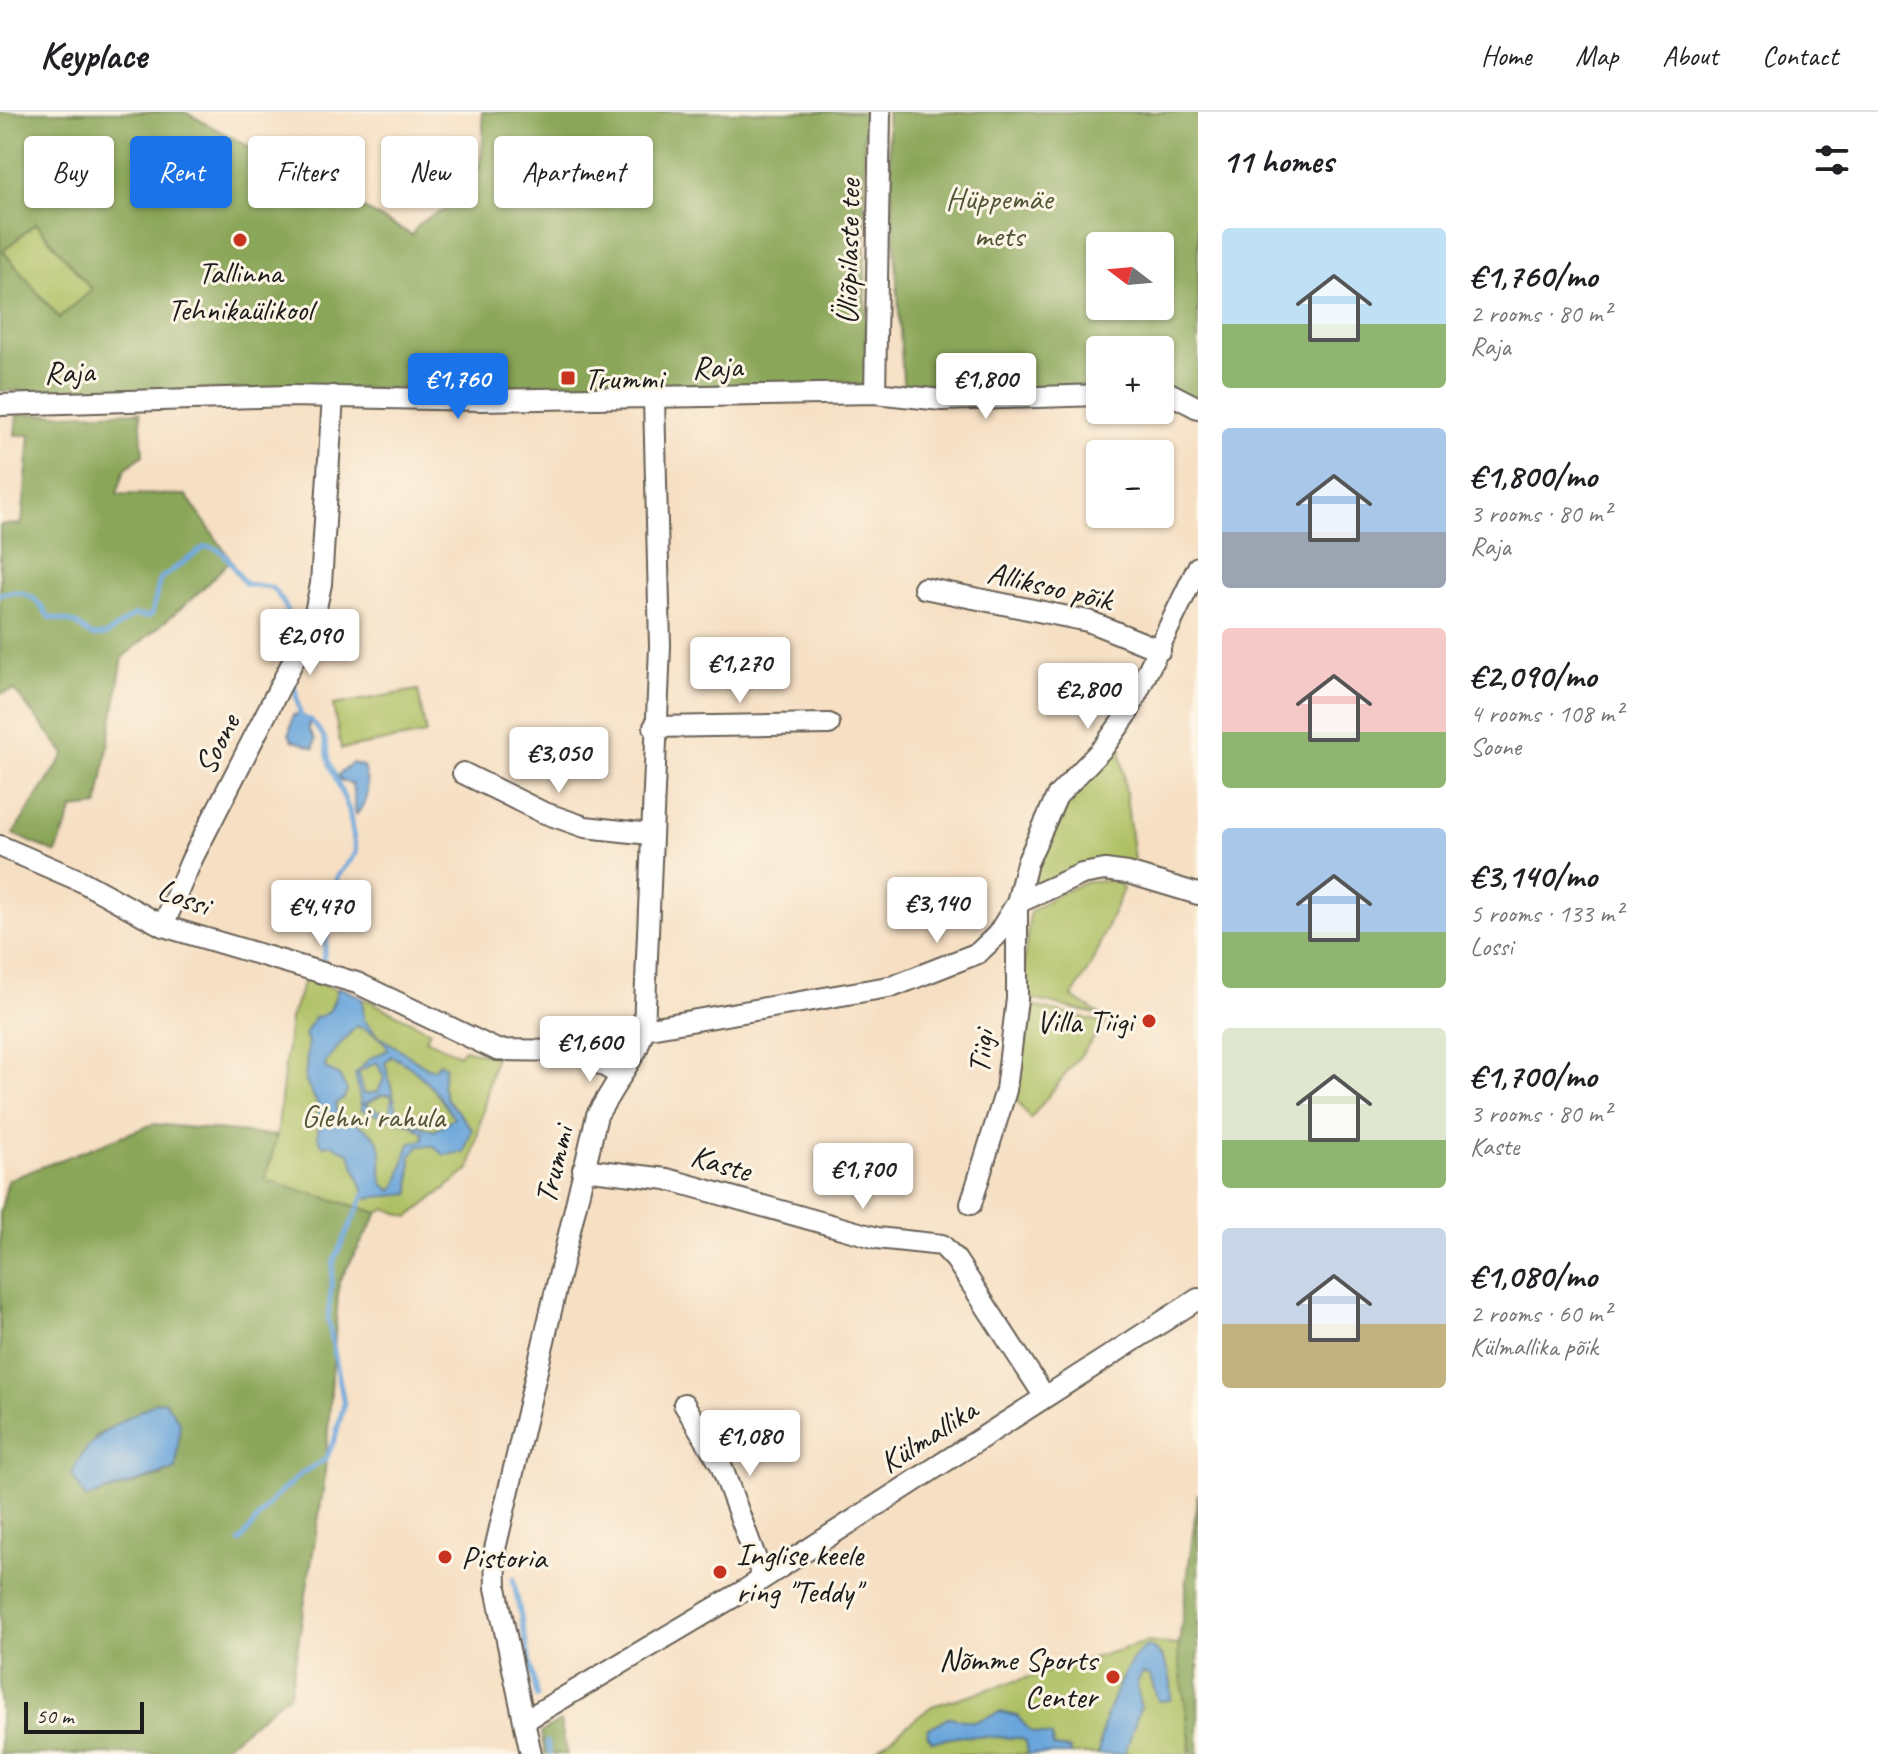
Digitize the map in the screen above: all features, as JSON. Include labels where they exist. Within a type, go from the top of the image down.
[{"type":"street","name":"Üliõpilaste tee","points":[[875,393],[880,112]]},
{"type":"street","name":"Raja","points":[[0,405],[333,396],[654,398],[875,393],[942,400],[1086,395]]},
{"type":"street","name":"Soone","points":[[163,926],[192,859],[313,622],[321,584],[333,396]]},
{"type":"street","points":[[1174,396],[1198,408]]},
{"type":"street","name":"Trummi","points":[[531,1754],[496,1588],[495,1549],[597,1115],[637,1049],[644,1029],[654,727],[660,646],[654,398]]},
{"type":"street","points":[[644,1029],[894,986],[978,953],[997,935],[1017,903],[1036,838],[1057,796],[1103,748],[1126,716],[1198,567]]},
{"type":"street","name":"Alliksoo põik","points":[[924,588],[1088,621],[1160,650]]},
{"type":"street","points":[[654,727],[829,724]]},
{"type":"street","points":[[463,773],[542,812],[585,827],[650,834]]},
{"type":"street","name":"Lossi","points":[[0,846],[81,881],[163,926],[357,983],[497,1050],[570,1051],[586,1055],[621,1076]]},
{"type":"street","points":[[1017,903],[1082,874],[1105,870],[1198,894]]},
{"type":"street","name":"Tiigi","points":[[971,1204],[1006,1090],[1017,999],[1017,903]]},
{"type":"street","name":"Kaste","points":[[583,1169],[667,1179],[877,1238],[942,1245],[956,1260],[1045,1397]]},
{"type":"street","name":"Külmallika","points":[[524,1721],[763,1578],[1198,1299]]},
{"type":"street","points":[[684,1404],[721,1465],[763,1578]]},
{"type":"green space","points":[[0,112],[185,112],[229,136],[130,136],[130,208],[232,208],[232,137],[248,146],[248,208],[362,208],[412,235],[422,221],[448,208],[478,208],[482,112],[864,112],[866,385],[0,391]],"holes":[[[36,223],[92,290],[59,318],[3,251]]]},
{"type":"green space","name":"Hüppemäe mets","points":[[887,112],[1198,112],[1198,408],[1174,398],[1174,336],[1086,336],[1086,395],[904,398]]},
{"type":"green space","points":[[36,223],[92,290],[59,318],[3,251]]},
{"type":"green space","points":[[140,412],[143,455],[125,469],[117,494],[186,495],[231,560],[195,596],[123,657],[98,806],[73,809],[56,853],[13,834],[65,754],[14,690],[0,694],[0,525],[22,524],[30,435],[15,435],[17,415]]},
{"type":"green space","points":[[418,690],[426,734],[341,749],[333,705]]},
{"type":"green space","points":[[1119,737],[1135,869],[1031,886],[1058,802]]},
{"type":"green space","points":[[1088,881],[1119,881],[1123,889],[1090,967],[1072,997],[1103,1016],[1020,996],[1030,912],[1054,896]]},
{"type":"green space","name":"Glehni rahula","points":[[305,978],[372,1002],[430,1031],[426,1039],[459,1055],[464,1049],[495,1057],[470,1169],[409,1217],[387,1209],[378,1213],[264,1180],[277,1136],[290,1019]]},
{"type":"green space","points":[[1020,1003],[1106,1023],[1030,1119],[1010,1091]]},
{"type":"green space","points":[[153,1124],[277,1136],[265,1180],[378,1213],[339,1282],[324,1485],[290,1693],[215,1754],[0,1754],[0,1213],[8,1180]],"holes":[[[156,1402],[163,1475],[86,1498],[95,1437]]]},
{"type":"green space","points":[[1198,1493],[1198,1754],[1192,1754],[1178,1652]]},
{"type":"green space","name":"Nõmme Sports Center","points":[[1146,1642],[1196,1647],[1189,1754],[871,1754],[932,1706]]},
{"type":"green space","points":[[560,1721],[567,1754],[545,1754],[541,1733]]},
{"type":"water","points":[[300,714],[309,719],[309,730],[315,739],[314,748],[292,740],[289,734],[293,715]]},
{"type":"water","points":[[352,763],[363,766],[367,786],[366,798],[356,815],[352,784],[340,780],[338,775]]},
{"type":"water","points":[[339,987],[362,997],[364,1020],[376,1034],[428,1068],[433,1069],[440,1063],[445,1066],[442,1086],[446,1098],[472,1129],[464,1152],[444,1155],[434,1146],[419,1146],[411,1156],[410,1194],[366,1198],[350,1154],[332,1144],[323,1146],[318,1137],[318,1105],[305,1080],[308,1041],[305,1035],[314,1017],[329,1011]],"holes":[[[356,1026],[375,1035],[387,1046],[388,1050],[369,1059],[355,1074],[362,1110],[412,1125],[423,1133],[423,1140],[411,1143],[392,1191],[382,1183],[381,1150],[376,1138],[355,1123],[338,1116],[335,1104],[344,1098],[347,1090],[339,1076],[325,1068],[326,1061]],[[391,1056],[410,1067],[434,1091],[454,1118],[434,1131],[399,1118],[385,1063]],[[377,1062],[384,1078],[378,1092],[363,1094],[358,1072]],[[382,1095],[392,1095],[390,1116],[364,1104]]]},
{"type":"water","points":[[165,1401],[180,1423],[176,1469],[86,1498],[72,1475],[86,1449],[117,1424],[156,1402]]},
{"type":"water","points":[[1147,1646],[1160,1655],[1168,1668],[1171,1700],[1158,1701],[1150,1676],[1142,1673],[1137,1683],[1140,1708],[1126,1750],[1123,1754],[1099,1754],[1114,1695],[1130,1663]]},
{"type":"water","points":[[1000,1712],[1017,1716],[1031,1732],[1052,1736],[1053,1747],[1070,1749],[1071,1754],[1028,1754],[1026,1741],[1019,1738],[964,1736],[932,1741],[927,1734],[929,1728],[950,1717],[974,1722]]},
{"type":"waterway","points":[[0,594],[23,593],[34,599],[49,617],[75,623],[92,636],[106,635],[134,615],[147,617],[152,614],[160,579],[205,547],[213,547],[224,554],[246,584],[271,587],[281,599],[288,616],[283,638],[283,659]]},
{"type":"waterway","points":[[294,685],[301,718],[311,720],[324,737],[330,765],[349,810],[356,853],[337,877],[323,960]]},
{"type":"waterway","points":[[240,1542],[273,1499],[302,1473],[326,1459],[335,1438],[344,1404],[328,1319],[334,1260],[365,1194]]},
{"type":"waterway","points":[[513,1578],[537,1697]]},
{"type":"waterway","points":[[547,1742],[550,1754]]},
{"type":"place","name":"Tallinna Tehnikaülikool","points":[[240,240]]},
{"type":"place","name":"Trummi","points":[[568,378]]},
{"type":"place","name":"Villa Tiigi","points":[[1149,1021]]},
{"type":"place","name":"Pistoria","points":[[445,1557]]},
{"type":"place","name":"Inglise keele ring \"Teddy\"","points":[[720,1572]]},
{"type":"place","name":"Nõmme Sports Center","points":[[1113,1677]]}]
